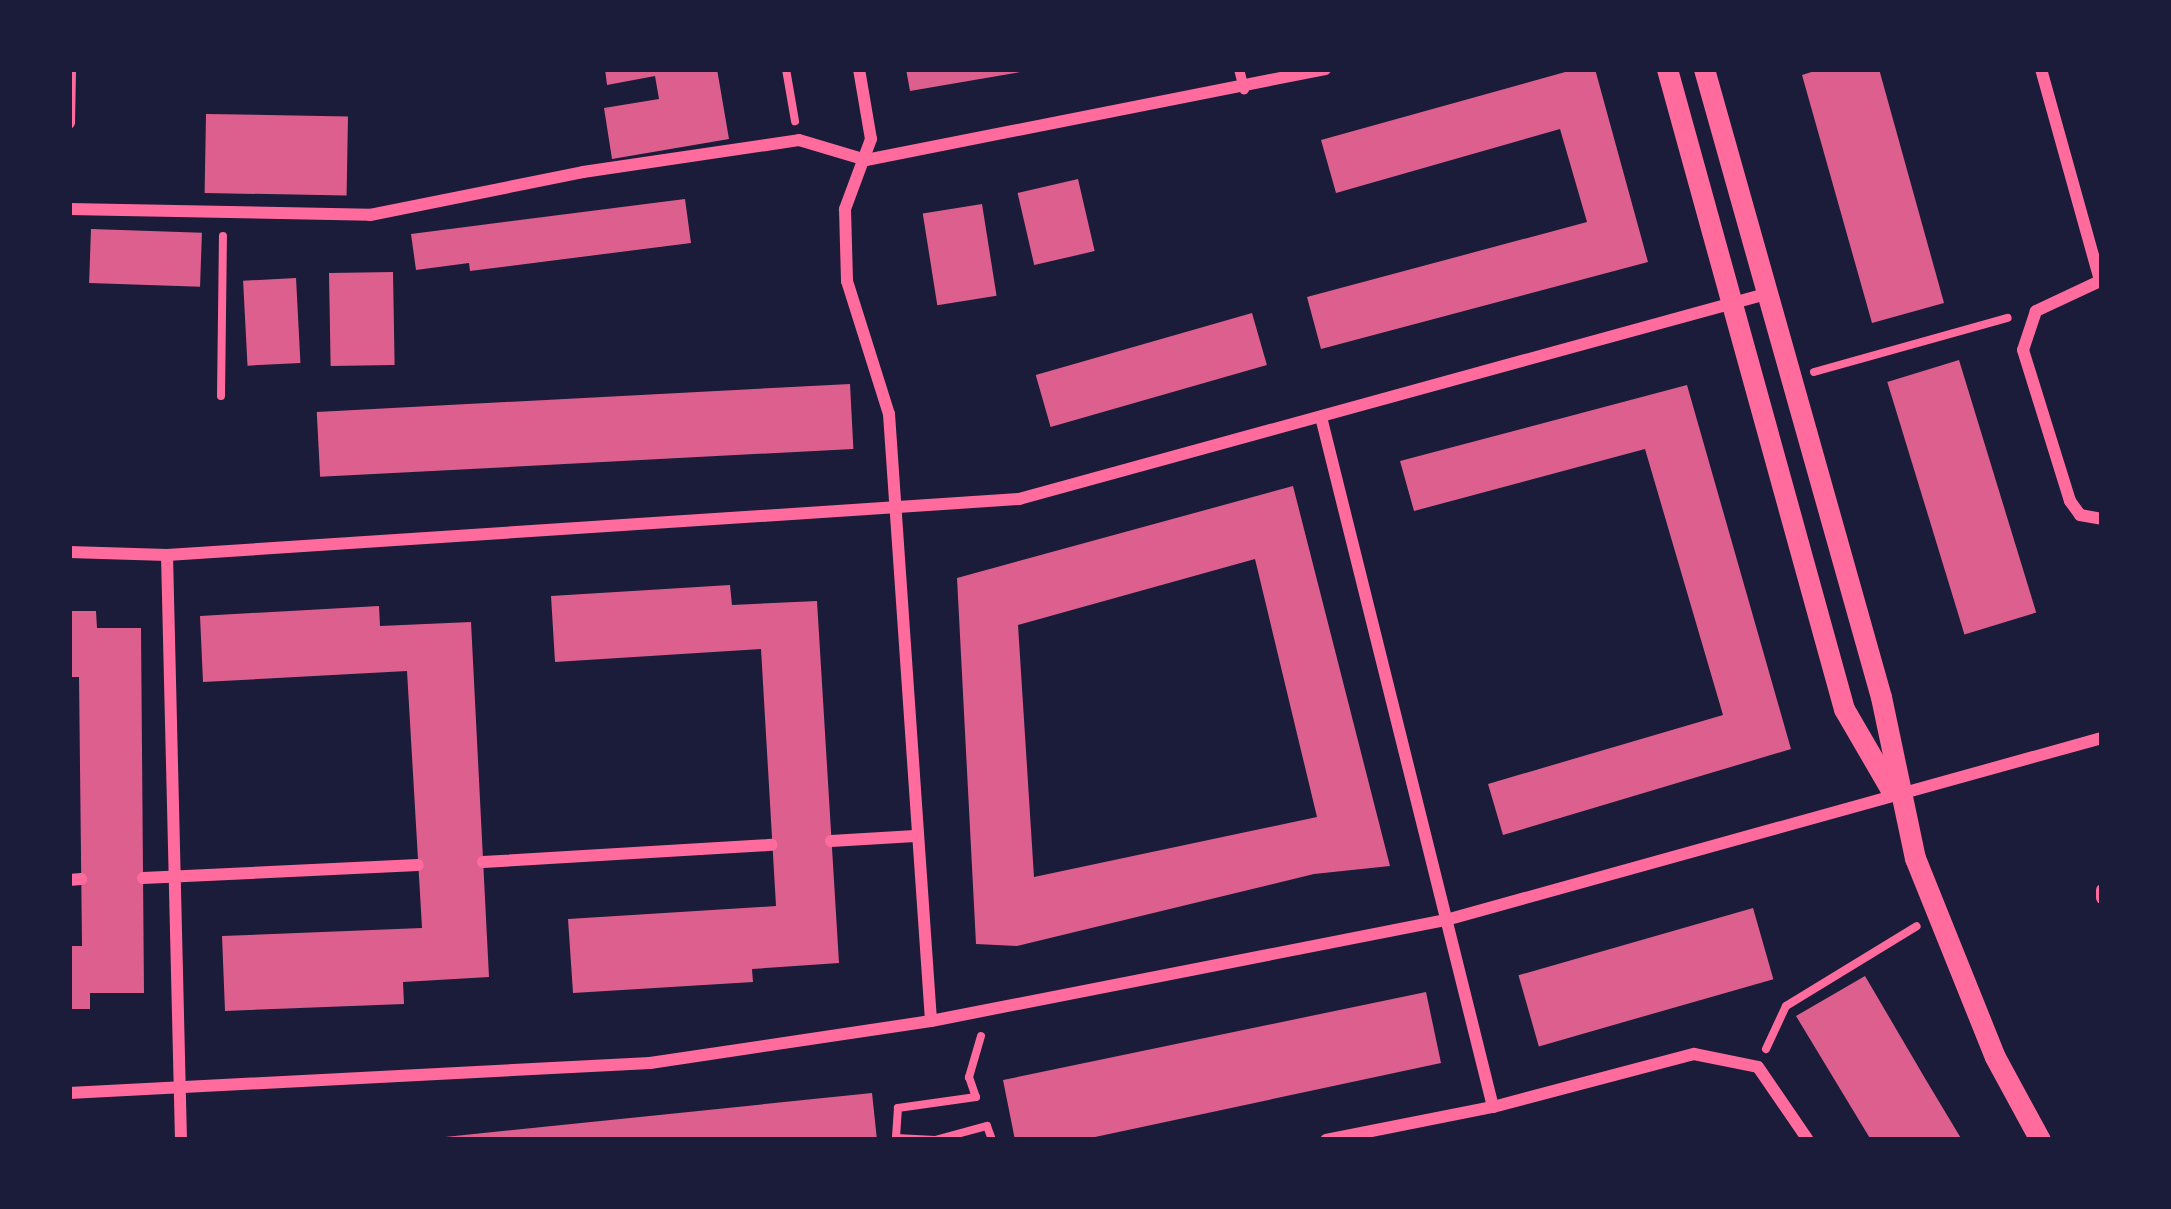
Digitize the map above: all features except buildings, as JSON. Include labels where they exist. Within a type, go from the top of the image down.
[{"type":"street","points":[[69,122],[70,69]]},
{"type":"street","points":[[859,69],[871,139],[845,209],[848,281],[887,399],[931,1021]]},
{"type":"street","points":[[1239,69],[1244,89]]},
{"type":"street","points":[[69,209],[370,215],[583,172],[799,140],[866,160],[1244,89],[1325,69]]},
{"type":"street","points":[[1667,69],[1844,709],[1897,799]]},
{"type":"street","points":[[1704,69],[1881,697],[1897,799],[1935,915],[2040,1140]]},
{"type":"street","points":[[2041,69],[2101,280],[2030,319],[2024,350],[2070,501],[2080,514],[2102,520]]},
{"type":"street","points":[[69,552],[166,555],[895,512],[1033,496],[1766,294]]},
{"type":"street","points":[[1322,417],[1493,1107]]},
{"type":"street","points":[[166,555],[181,1140]]},
{"type":"street","points":[[69,1093],[650,1063],[931,1021],[1446,920],[1897,799],[2102,738]]},
{"type":"street","points":[[831,841],[915,836]]},
{"type":"street","points":[[483,862],[771,845]]},
{"type":"street","points":[[143,878],[418,865]]},
{"type":"street","points":[[1326,1140],[1493,1107],[1681,1055],[1726,1056],[1758,1067],[1808,1140]]},
{"type":"path","points":[[786,69],[799,140]]},
{"type":"path","points":[[221,396],[224,214]]},
{"type":"path","points":[[1790,380],[2007,318],[2030,319]]},
{"type":"path","points":[[1758,1067],[1786,1006],[1935,915]]},
{"type":"path","points":[[988,1009],[969,1077],[976,1096],[898,1108],[896,1138],[934,1140],[987,1126],[992,1140]]}]
